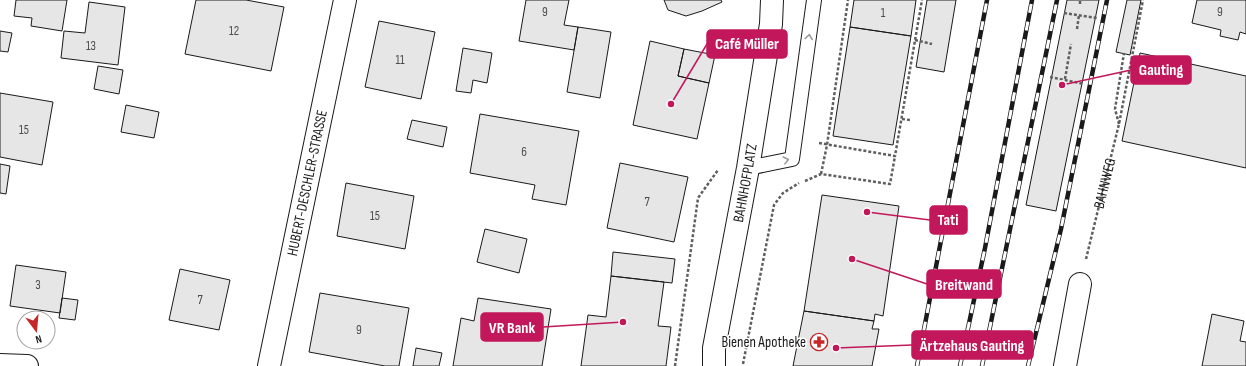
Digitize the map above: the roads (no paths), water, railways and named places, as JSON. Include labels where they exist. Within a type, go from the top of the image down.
[{"type":"street","name":"HUBERT-DESCHLER-STRASSE","points":[[269,366],[345,0]]},
{"type":"street","name":"BAHNHOFPLATZ","points":[[714,366],[714,348],[748,168],[771,24],[772,0]]},
{"type":"street","points":[[1065,366],[1080,284]]},
{"type":"street","points":[[0,365],[27,366]]},
{"type":"lane","points":[[748,168],[792,159],[814,0]]},
{"type":"railway","points":[[917,366],[987,0]]},
{"type":"railway","points":[[960,366],[985,248],[1032,0]]},
{"type":"railway","points":[[982,366],[1057,0]]},
{"type":"railway","points":[[1028,366],[1061,229],[1107,0]]},
{"type":"place","name":"Gauting","points":[[1062,85]]},
{"type":"place","name":"Café Müller","points":[[671,104]]},
{"type":"place","name":"Tati","points":[[867,212]]},
{"type":"place","name":"Breitwand","points":[[852,259]]},
{"type":"place","name":"VR Bank","points":[[623,322]]},
{"type":"place","name":"Bienen Apotheke","points":[[819,342]]},
{"type":"place","name":"Ärtzehaus Gauting","points":[[836,348]]}]
